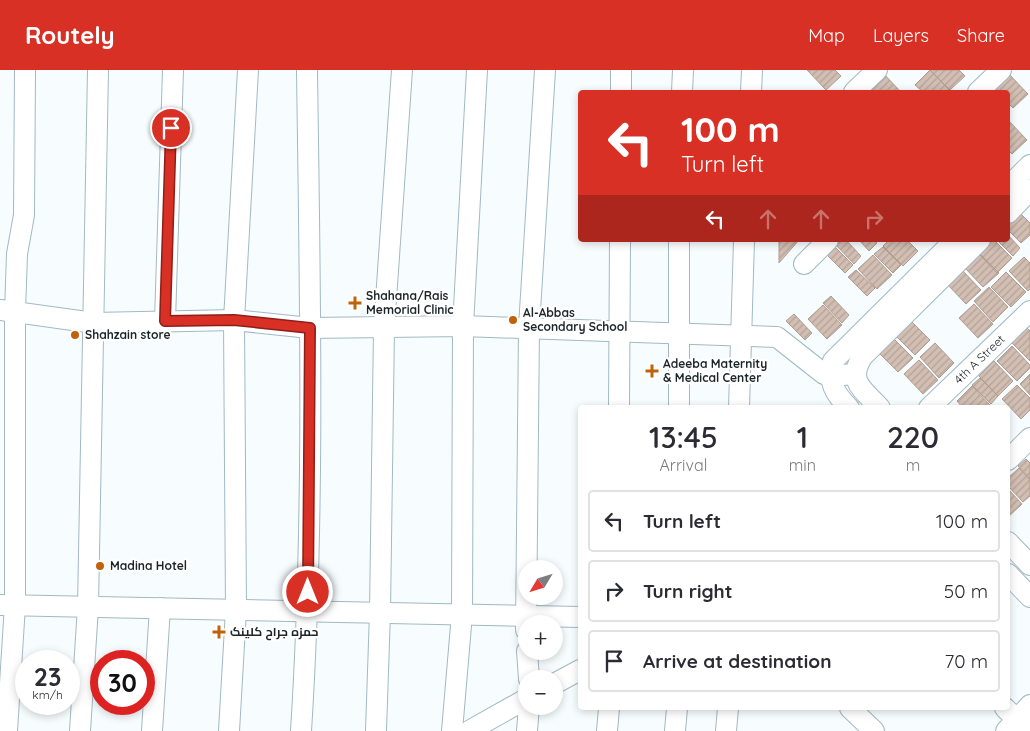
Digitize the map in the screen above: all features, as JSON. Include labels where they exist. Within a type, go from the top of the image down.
[{"type":"street","points":[[7,731],[8,311],[24,215],[25,70]]},
{"type":"street","points":[[80,731],[88,607],[98,70]]},
{"type":"street","points":[[165,321],[173,70]]},
{"type":"street","points":[[229,731],[236,610],[234,320],[248,70]]},
{"type":"street","points":[[301,731],[308,611],[310,328],[308,70]]},
{"type":"street","points":[[376,731],[380,612],[384,328],[402,70]]},
{"type":"street","points":[[452,731],[462,614],[463,326],[477,70]]},
{"type":"street","points":[[526,615],[529,327],[544,70]]},
{"type":"street","points":[[621,70],[621,90]]},
{"type":"street","points":[[682,90],[683,70]]},
{"type":"street","points":[[751,90],[752,70]]},
{"type":"street","points":[[856,90],[877,70]]},
{"type":"street","points":[[980,90],[1001,70]]},
{"type":"street","points":[[1010,185],[1030,165]]},
{"type":"street","points":[[1010,211],[1030,190]]},
{"type":"street","points":[[619,405],[620,242]]},
{"type":"street","points":[[679,242],[679,405]]},
{"type":"street","points":[[738,405],[744,242]]},
{"type":"street","points":[[804,264],[826,242]]},
{"type":"street","points":[[8,311],[94,323],[234,320],[310,328],[463,326],[678,334],[740,334],[777,337],[824,374],[832,369],[953,242]]},
{"type":"street","points":[[877,405],[856,382],[854,374],[862,357],[978,242]]},
{"type":"street","name":"4th A Street","points":[[932,405],[1030,311]]},
{"type":"street","points":[[832,369],[854,374]]},
{"type":"street","points":[[832,369],[831,384],[837,396],[846,405]]},
{"type":"street","points":[[1010,458],[1030,438]]},
{"type":"street","points":[[1010,544],[1030,565]]},
{"type":"street","points":[[1010,576],[1030,597]]},
{"type":"street","points":[[7,605],[462,614],[518,622]]},
{"type":"street","points":[[152,731],[160,608]]},
{"type":"street","points":[[563,619],[578,617]]},
{"type":"street","points":[[563,679],[578,671]]},
{"type":"street","points":[[469,731],[518,703]]},
{"type":"street","points":[[607,731],[609,710]]},
{"type":"street","points":[[675,731],[677,710]]},
{"type":"street","points":[[726,731],[728,710]]},
{"type":"street","points":[[852,710],[874,731]]},
{"type":"street","points":[[527,731],[528,715]]},
{"type":"building","points":[[807,70],[835,70],[841,76],[826,90]]},
{"type":"building","points":[[930,70],[949,90],[921,90],[915,85]]},
{"type":"building","points":[[930,70],[959,70],[965,76],[950,90]]},
{"type":"building","points":[[882,72],[899,90],[871,90],[867,86]]},
{"type":"building","points":[[1008,73],[1028,94],[1013,108],[1010,105],[1010,90],[996,90],[993,88]]},
{"type":"building","points":[[1010,122],[1027,140],[1012,154],[1010,152]]},
{"type":"building","points":[[1016,209],[1030,223],[1030,235],[1021,243],[1010,232],[1010,215]]},
{"type":"building","points":[[1010,237],[1020,248],[1013,256],[999,242],[1010,242]]},
{"type":"building","points":[[779,242],[797,242],[779,263]]},
{"type":"building","points":[[838,242],[848,242],[861,256],[854,264],[835,244]]},
{"type":"building","points":[[861,242],[877,243],[869,251]]},
{"type":"building","points":[[887,242],[909,242],[918,251],[903,266],[883,246]]},
{"type":"building","points":[[989,242],[996,242],[1012,258],[997,273],[978,253]]},
{"type":"building","points":[[835,247],[853,265],[845,273],[826,254]]},
{"type":"building","points":[[883,247],[901,265],[893,273],[874,254]]},
{"type":"building","points":[[979,253],[999,273],[983,287],[964,267]]},
{"type":"building","points":[[873,255],[892,275],[877,289],[858,269]]},
{"type":"building","points":[[1024,257],[1030,263],[1030,289],[1028,291],[1009,271]]},
{"type":"building","points":[[856,270],[875,288],[867,296],[848,277]]},
{"type":"building","points":[[962,270],[981,290],[966,304],[947,284]]},
{"type":"building","points":[[1006,272],[1026,292],[1011,307],[991,287]]},
{"type":"building","points":[[989,287],[1008,307],[993,322],[974,301]]},
{"type":"building","points":[[831,296],[849,315],[842,323],[823,303]]},
{"type":"building","points":[[974,304],[993,324],[978,338],[959,318]]},
{"type":"building","points":[[823,305],[842,325],[827,339],[808,319]]},
{"type":"building","points":[[794,314],[812,333],[805,340],[786,321]]},
{"type":"building","points":[[910,320],[930,340],[915,355],[895,335]]},
{"type":"building","points":[[1027,328],[1030,331],[1030,361],[1012,343]]},
{"type":"building","points":[[893,338],[913,358],[898,372],[878,352]]},
{"type":"building","points":[[935,343],[954,363],[939,378],[920,357]]},
{"type":"building","points":[[1012,346],[1030,365],[1030,368],[1017,381],[997,361]]},
{"type":"building","points":[[919,360],[938,380],[923,394],[904,374]]},
{"type":"building","points":[[994,361],[1013,381],[998,396],[979,376]]},
{"type":"building","points":[[1030,374],[1030,395],[1020,384]]},
{"type":"building","points":[[980,378],[998,396],[991,404],[972,385]]},
{"type":"building","points":[[1017,385],[1030,398],[1030,410],[1021,419],[1010,405],[1002,399]]},
{"type":"building","points":[[972,386],[990,405],[960,405],[957,401]]},
{"type":"building","points":[[1026,459],[1030,463],[1030,479],[1018,466]]},
{"type":"building","points":[[1019,468],[1030,480],[1030,496],[1023,502],[1010,488],[1010,476]]},
{"type":"building","points":[[1010,491],[1022,504],[1010,515]]},
{"type":"place","name":"Shahana/Rais Memorial Clinic","points":[[355,303]]},
{"type":"place","name":"Al-Abbas Secondary School","points":[[513,320]]},
{"type":"place","name":"Shahzain store","points":[[75,335]]},
{"type":"place","name":"Adeeba Maternity & Medical Center","points":[[652,371]]},
{"type":"place","name":"Madina Hotel","points":[[100,566]]},
{"type":"place","name":"حمزہ جراح کلینک","points":[[219,632]]},
{"type":"route","points":[[171,128],[165,321],[234,320],[310,328],[308,592]]}]
